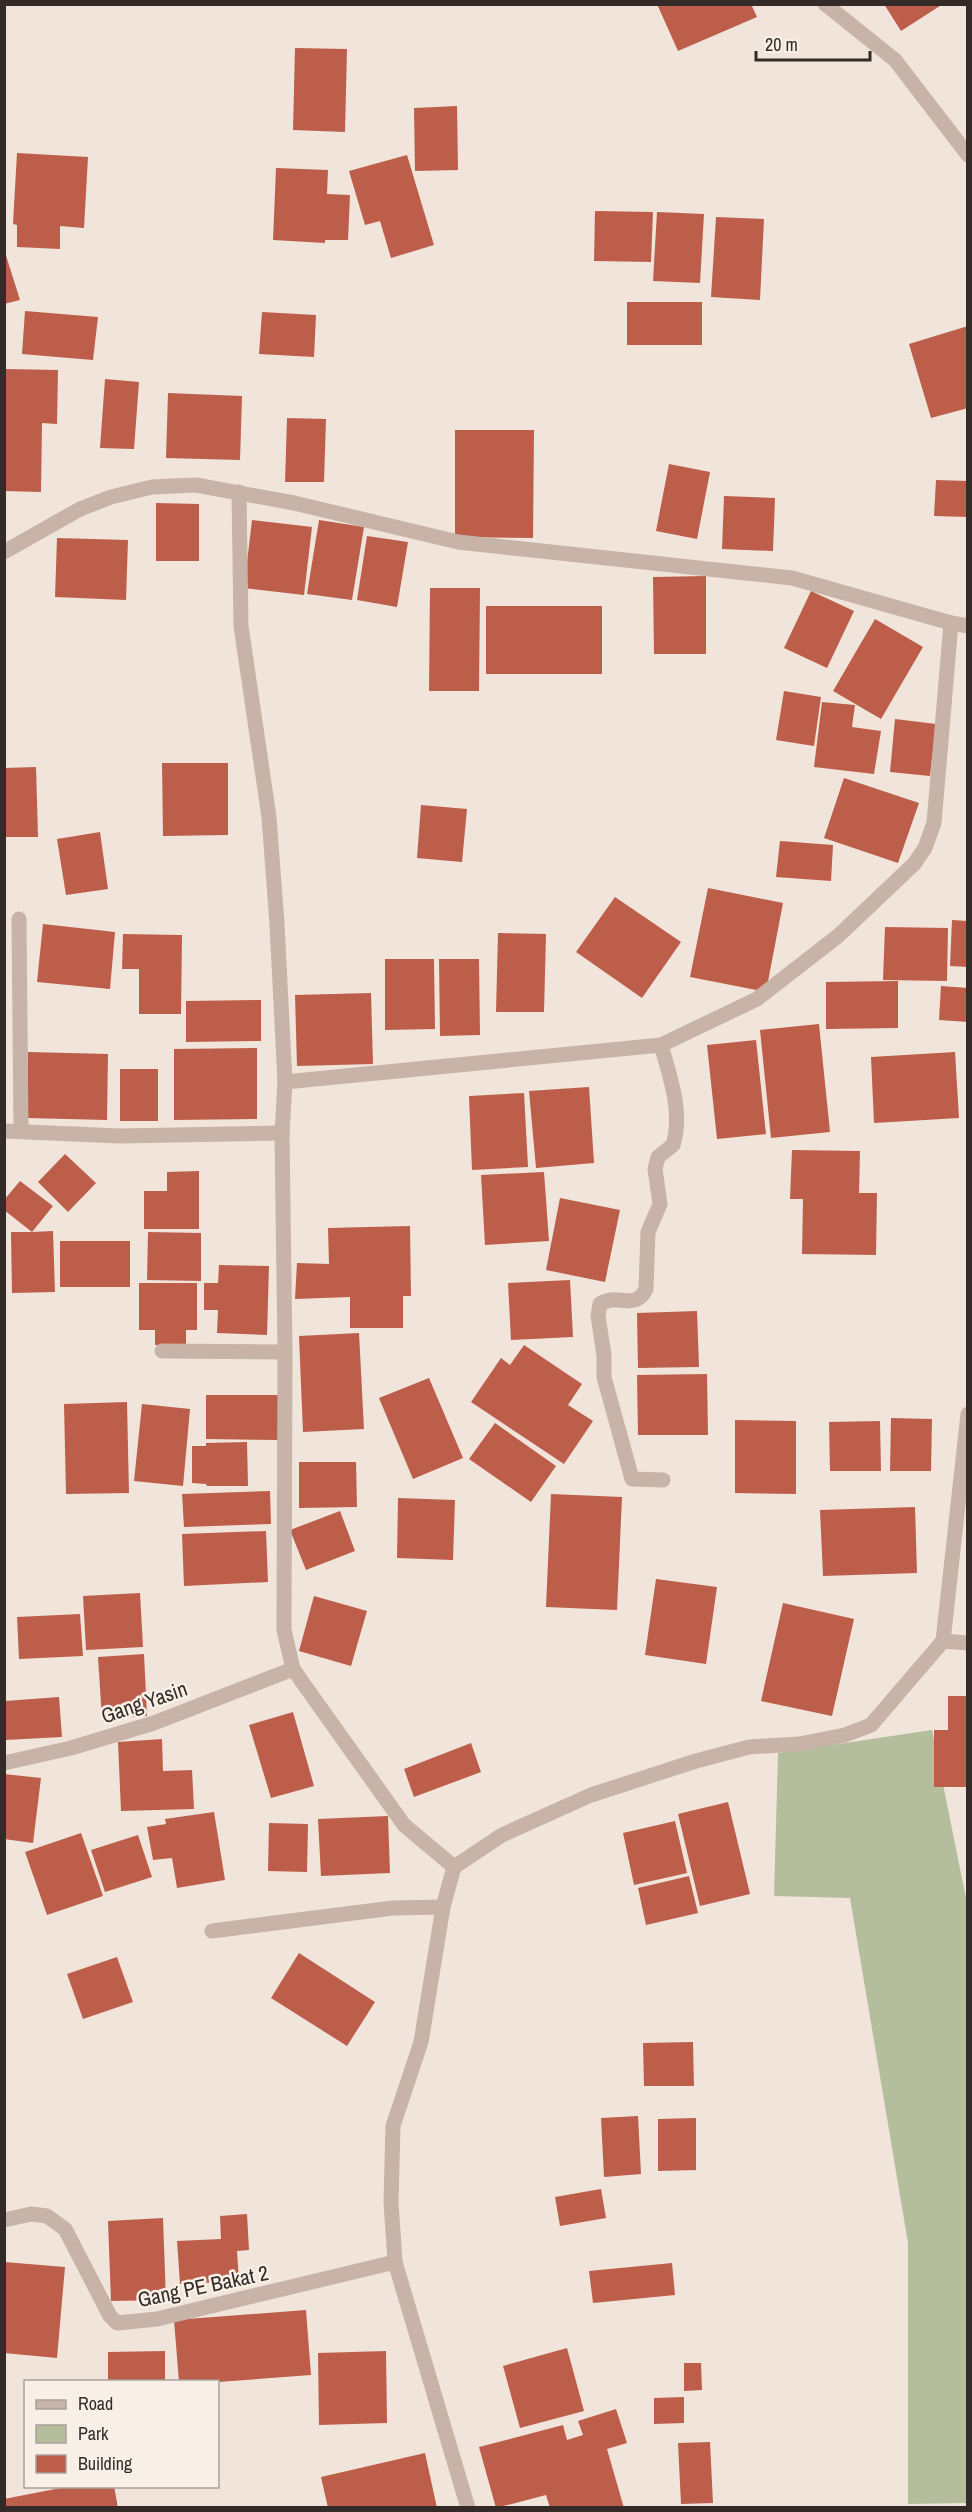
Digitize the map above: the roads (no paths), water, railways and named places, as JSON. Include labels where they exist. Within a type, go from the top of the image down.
[{"type":"street","points":[[825,4],[895,60],[968,155]]},
{"type":"street","points":[[4,552],[80,510],[111,497],[152,487],[196,485],[239,492],[459,542],[792,578],[968,626]]},
{"type":"street","points":[[239,492],[241,626],[269,817],[285,1082],[282,1132],[285,1352],[284,1630],[293,1669],[404,1825],[454,1867]]},
{"type":"street","points":[[285,1082],[661,1045],[757,999],[838,936],[914,864],[925,848],[934,823],[951,623]]},
{"type":"street","points":[[19,919],[21,1131]]},
{"type":"street","points":[[661,1045],[673,1091],[677,1119],[673,1144],[658,1157],[655,1169],[660,1204],[648,1232],[646,1289],[642,1297],[636,1301],[604,1301],[600,1304],[598,1316],[604,1355],[604,1377],[632,1479],[663,1480]]},
{"type":"street","points":[[4,1131],[120,1136],[282,1132]]},
{"type":"street","points":[[162,1351],[285,1352]]},
{"type":"street","points":[[468,2508],[395,2262],[392,2202],[393,2126],[421,2042],[443,1906],[454,1867],[502,1834],[591,1795],[696,1761],[749,1747],[799,1744],[845,1735],[871,1725],[943,1641],[968,1414]]},
{"type":"street","points":[[943,1641],[968,1643]]},
{"type":"street","name":"Gang Yasin","points":[[4,1763],[71,1748],[154,1723],[293,1669]]},
{"type":"street","points":[[212,1930],[393,1908],[443,1906]]},
{"type":"street","name":"Gang PE Bakat 2","points":[[4,2220],[31,2214],[47,2216],[65,2229],[110,2316],[117,2323],[125,2324],[168,2317],[395,2262]]}]
